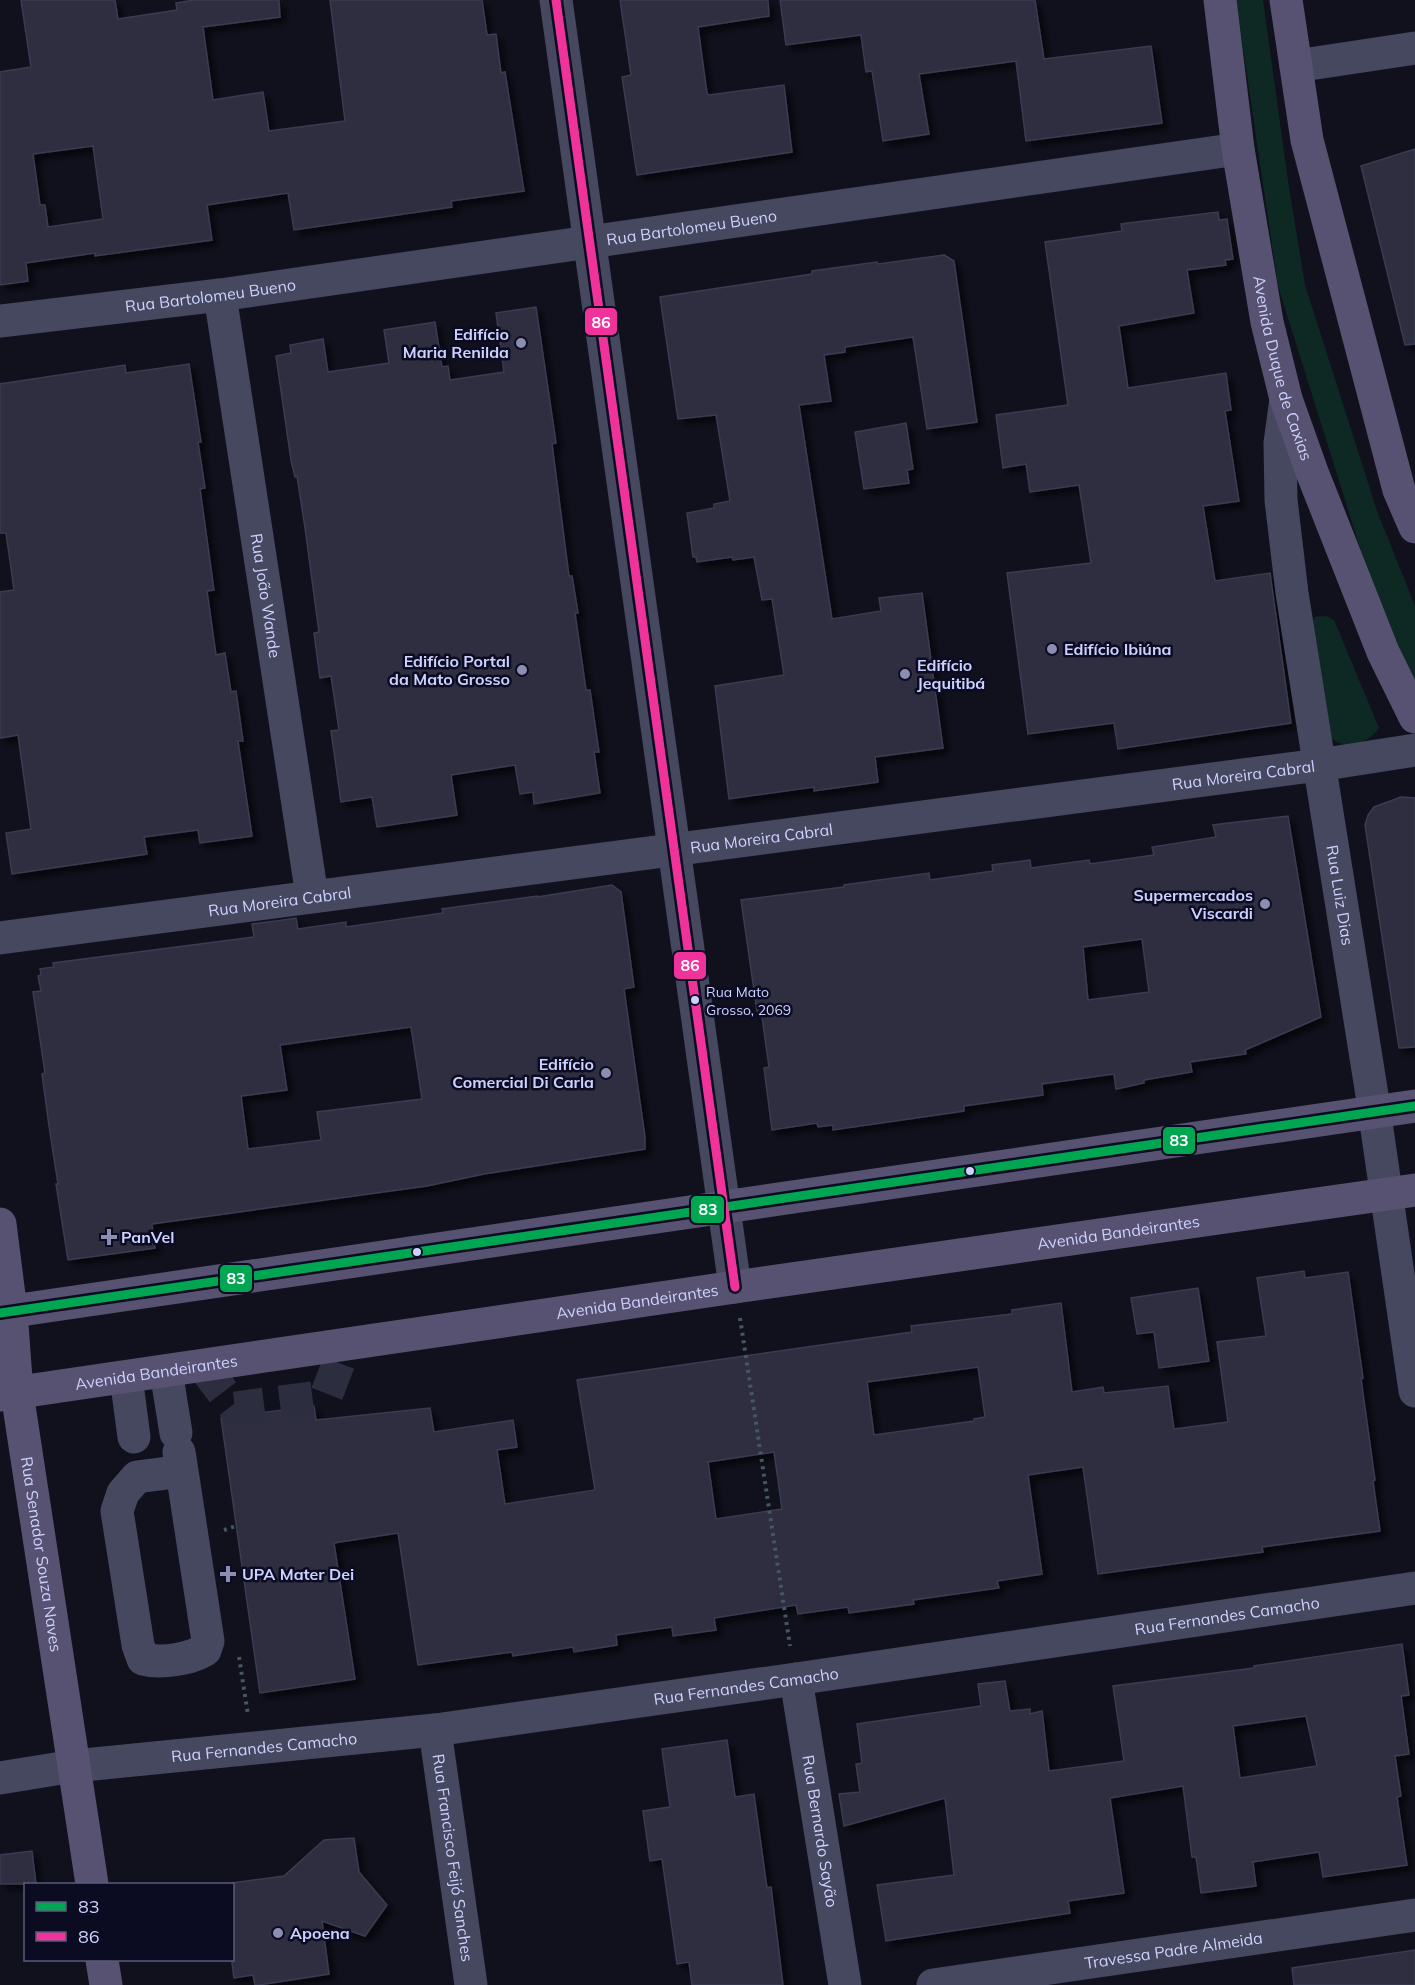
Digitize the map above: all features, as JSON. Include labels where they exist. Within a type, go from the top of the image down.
[{"type":"main road","name":"Avenida Duque de Caxias","points":[[1220,0],[1238,149],[1267,322],[1286,399],[1312,472],[1379,642],[1415,717]]},
{"type":"main road","points":[[1286,0],[1307,140],[1399,490],[1415,527]]},
{"type":"main road","points":[[5,1312],[1415,1106]]},
{"type":"main road","name":"Avenida Bandeirantes","points":[[8,1394],[1401,1192]]},
{"type":"main road","name":"Rua Senador Souza Naves","points":[[0,1224],[8,1394],[74,1767],[92,1883]]},
{"type":"main road","points":[[102,1961],[106,1985]]},
{"type":"street","points":[[556,0],[735,1287]]},
{"type":"street","points":[[1296,66],[1415,48]]},
{"type":"street","name":"Rua Bartolomeu Bueno","points":[[0,321],[219,296],[1238,149]]},
{"type":"street","name":"Rua João Wande","points":[[219,296],[312,896]]},
{"type":"street","name":"Rua Luiz Dias","points":[[1286,399],[1280,443],[1281,500],[1292,593],[1375,1112],[1401,1192],[1415,1391]]},
{"type":"street","name":"Rua Moreira Cabral","points":[[0,938],[1319,765],[1415,750]]},
{"type":"street","points":[[126,1377],[136,1457],[117,1511],[138,1645],[144,1659],[154,1662],[198,1654],[205,1650],[208,1641],[166,1371]]},
{"type":"street","points":[[136,1457],[179,1452]]},
{"type":"street","name":"Rua Fernandes Camacho","points":[[0,1778],[74,1767],[435,1730],[796,1680],[1415,1588]]},
{"type":"street","name":"Rua Bernardo Sayão","points":[[796,1680],[845,1985]]},
{"type":"street","name":"Rua Francisco Feijó Sanches","points":[[435,1730],[471,1985]]},
{"type":"street","name":"Travessa Padre Almeida","points":[[933,1985],[1415,1915]]},
{"type":"path","points":[[735,1287],[796,1680]]},
{"type":"green space","points":[[1236,0],[1263,0],[1305,285],[1377,511],[1415,606],[1415,689],[1371,583],[1278,286]]},
{"type":"green space","points":[[1326,616],[1334,620],[1379,728],[1369,738],[1359,743],[1342,744],[1330,738],[1308,628],[1315,617]]},
{"type":"building","points":[[21,0],[115,0],[118,19],[177,10],[176,3],[194,0],[279,0],[280,17],[203,27],[213,100],[263,92],[269,131],[345,121],[330,0],[482,0],[487,35],[496,34],[501,73],[505,72],[524,191],[451,201],[452,207],[294,230],[288,193],[207,205],[212,240],[26,263],[28,281],[0,285],[0,72],[31,67]],"holes":[[[93,146],[103,219],[48,227],[45,205],[40,205],[33,154]]]},
{"type":"building","points":[[620,0],[768,0],[769,16],[698,27],[707,93],[709,95],[784,85],[792,152],[637,175],[622,77],[631,75]]},
{"type":"building","points":[[780,0],[1035,0],[1044,59],[1151,46],[1162,123],[1026,141],[1016,61],[919,74],[929,134],[883,141],[872,71],[866,72],[861,35],[786,45]]},
{"type":"building","points":[[1415,149],[1415,344],[1405,345],[1361,166]]},
{"type":"building","points":[[1218,212],[1219,220],[1227,219],[1233,259],[1225,260],[1226,265],[1187,270],[1194,313],[1119,326],[1128,388],[1226,373],[1231,410],[1225,411],[1239,501],[1203,506],[1215,581],[1270,573],[1291,723],[1118,749],[1114,723],[1028,734],[1007,573],[1091,563],[1079,485],[1030,492],[1026,464],[1003,468],[996,415],[1068,405],[1045,242],[1122,231],[1121,224]]},
{"type":"building","points":[[944,255],[954,261],[977,422],[927,429],[913,337],[845,347],[845,352],[824,355],[831,401],[799,405],[832,619],[881,611],[879,598],[922,593],[943,748],[875,757],[878,782],[814,791],[814,787],[729,799],[715,686],[784,675],[772,599],[762,600],[754,557],[733,560],[732,557],[697,562],[696,557],[693,557],[687,513],[714,508],[714,504],[730,501],[716,415],[678,419],[660,297],[812,274],[812,271]]},
{"type":"building","points":[[536,307],[556,443],[552,444],[569,576],[572,576],[586,690],[590,690],[599,752],[594,752],[600,793],[534,804],[533,792],[520,794],[515,765],[451,775],[457,815],[377,827],[372,797],[341,802],[331,731],[339,730],[331,676],[320,678],[314,633],[319,632],[305,528],[297,476],[295,477],[291,460],[276,356],[291,353],[290,345],[323,339],[328,372],[389,363],[384,330],[435,322],[442,367],[448,366],[450,380],[504,372],[496,313]]},
{"type":"building","points":[[189,364],[201,442],[198,442],[205,488],[200,489],[214,590],[207,591],[216,655],[225,653],[231,692],[236,691],[243,741],[238,741],[252,836],[200,843],[198,830],[144,837],[147,854],[12,874],[6,833],[31,829],[18,735],[0,738],[0,592],[14,590],[6,533],[0,533],[0,384],[125,365],[126,373]]},
{"type":"building","points":[[906,423],[913,469],[907,470],[909,483],[864,489],[855,432]]},
{"type":"building","points":[[1401,797],[1415,798],[1415,1047],[1399,1048],[1365,825],[1374,807]]},
{"type":"building","points":[[1288,816],[1321,1017],[1245,1050],[1246,1054],[1190,1062],[1192,1072],[1144,1080],[1144,1083],[1116,1089],[1114,1074],[1042,1084],[1043,1095],[964,1106],[964,1111],[833,1130],[833,1125],[818,1127],[817,1123],[772,1130],[764,1068],[769,1067],[761,1010],[757,1011],[741,900],[929,873],[930,880],[993,871],[992,865],[1030,860],[1031,868],[1089,860],[1090,864],[1154,855],[1152,847],[1216,837],[1213,825]],"holes":[[[1142,939],[1149,992],[1088,1000],[1083,947]]]},
{"type":"building","points":[[612,885],[621,892],[634,987],[624,989],[645,1149],[484,1174],[427,1186],[152,1224],[155,1248],[68,1260],[56,1184],[58,1184],[42,1074],[45,1073],[33,992],[41,991],[38,976],[41,975],[40,969],[54,967],[53,963],[254,937],[252,924],[296,918],[298,929],[346,922],[346,927],[443,913],[442,909]],"holes":[[[411,1027],[422,1099],[317,1112],[321,1140],[248,1149],[241,1096],[287,1090],[280,1045]]]},
{"type":"building","points":[[1304,1271],[1305,1278],[1348,1272],[1363,1378],[1361,1379],[1380,1531],[1262,1547],[1263,1552],[1098,1574],[1083,1467],[1028,1475],[1042,1574],[997,1581],[999,1588],[913,1600],[914,1604],[849,1613],[848,1607],[798,1614],[796,1605],[714,1618],[716,1630],[673,1636],[672,1627],[616,1635],[617,1645],[574,1652],[573,1647],[513,1656],[512,1652],[418,1665],[398,1533],[334,1543],[355,1679],[260,1693],[221,1418],[314,1406],[316,1420],[430,1408],[434,1432],[513,1420],[517,1447],[497,1450],[505,1504],[595,1490],[577,1380],[912,1332],[911,1326],[1012,1314],[1012,1310],[1061,1303],[1072,1392],[1103,1387],[1104,1393],[1168,1386],[1174,1429],[1228,1422],[1217,1342],[1266,1336],[1257,1278]],"holes":[[[978,1367],[985,1417],[974,1419],[974,1421],[874,1435],[867,1382]],[[774,1452],[782,1509],[716,1519],[708,1462]]]},
{"type":"building","points":[[1198,1288],[1209,1361],[1159,1368],[1154,1332],[1137,1334],[1131,1298]]},
{"type":"building","points":[[1402,1644],[1409,1695],[1401,1696],[1409,1754],[1395,1756],[1401,1796],[1397,1797],[1407,1865],[1323,1877],[1319,1852],[1253,1862],[1256,1886],[1201,1893],[1196,1857],[1192,1857],[1183,1786],[1110,1798],[1124,1893],[1068,1901],[1070,1913],[886,1941],[877,1885],[954,1875],[945,1798],[844,1826],[839,1794],[860,1792],[856,1764],[862,1763],[857,1724],[981,1706],[978,1684],[1005,1681],[1010,1711],[1030,1709],[1030,1714],[1042,1711],[1049,1771],[1124,1761],[1113,1686],[1254,1668],[1254,1666]],"holes":[[[1306,1716],[1317,1766],[1240,1778],[1233,1726]]]},
{"type":"building","points":[[727,1740],[735,1797],[754,1794],[767,1888],[771,1887],[783,1985],[692,1985],[689,1962],[677,1964],[662,1859],[650,1861],[643,1811],[670,1807],[662,1749]]},
{"type":"building","points":[[354,1838],[359,1872],[387,1905],[365,1936],[322,1921],[329,1974],[259,1985],[255,1985],[253,1975],[234,1978],[232,1961],[234,1961],[234,1883],[232,1883],[284,1876],[324,1840]]},
{"type":"building","points":[[32,1851],[36,1883],[0,1884],[0,1855]]},
{"type":"building","points":[[1415,1950],[1415,1985],[1294,1985],[1292,1968]]},
{"type":"tunnel","points":[[203,1366],[235,1408],[326,1396],[346,1344]]},
{"type":"transit line","name":"86","points":[[556,0],[735,1287]]},
{"type":"transit line","name":"83","points":[[0,1313],[1415,1106]]},
{"type":"place","name":"Edifício Maria Renilda","points":[[521,343]]},
{"type":"place","name":"Edifício Ibiúna","points":[[1052,649]]},
{"type":"place","name":"Edifício Portal da Mato Grosso","points":[[522,670]]},
{"type":"place","name":"Edifício Jequitibá","points":[[905,674]]},
{"type":"place","name":"Supermercados Viscardi","points":[[1265,904]]},
{"type":"place","name":"Rua Mato Grosso, 2069","points":[[695,1000]]},
{"type":"place","name":"Edifício Comercial Di Carla","points":[[606,1073]]},
{"type":"place","name":"PanVel","points":[[109,1237]]},
{"type":"place","name":"UPA Mater Dei","points":[[228,1574]]},
{"type":"place","name":"Apoena","points":[[278,1933]]}]
